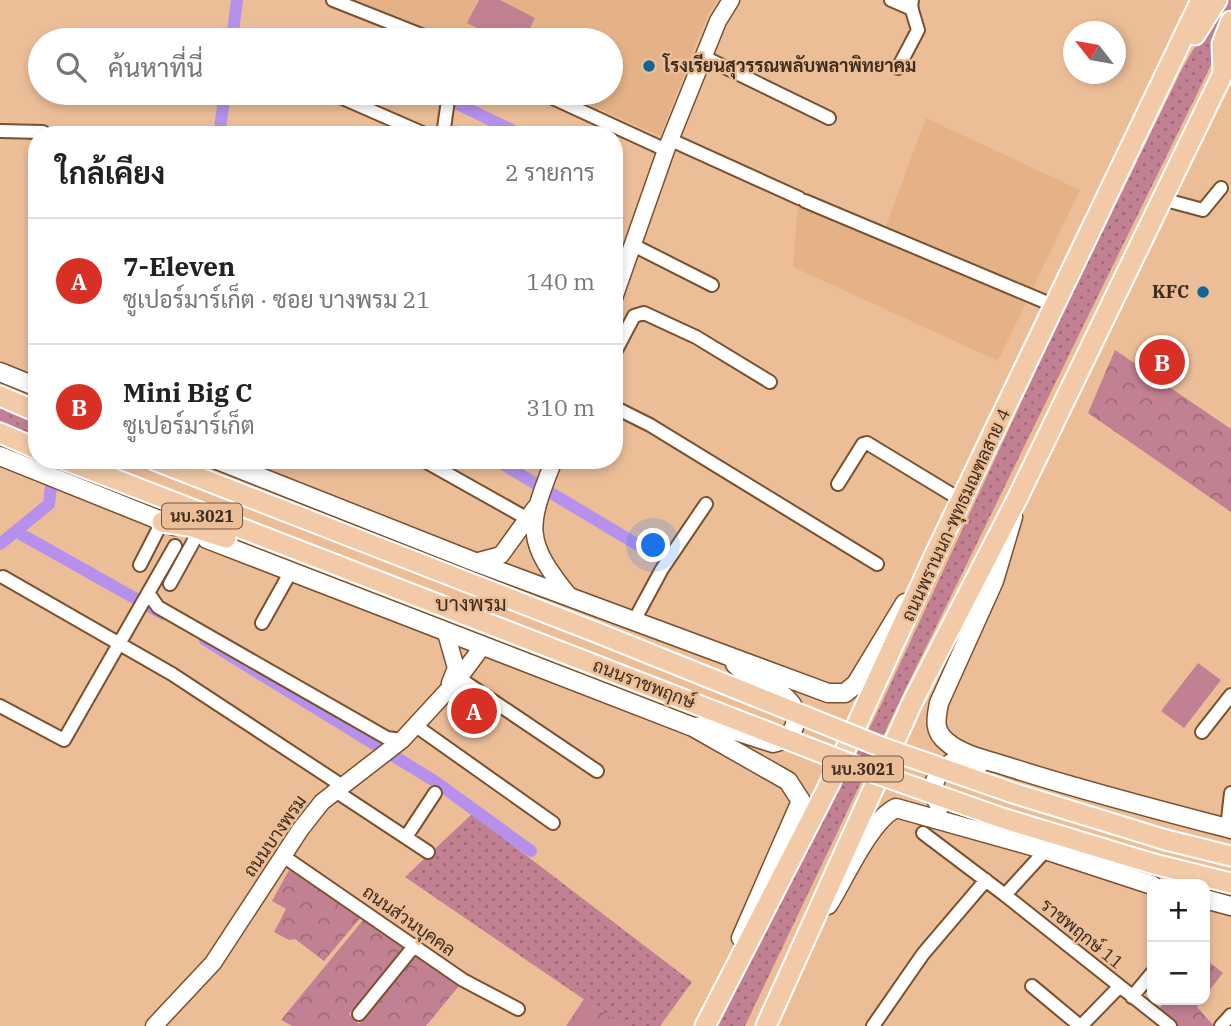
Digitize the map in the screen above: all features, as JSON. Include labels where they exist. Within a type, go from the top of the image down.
[{"type":"main road","name":"ถนนพรานนก-พุทธมณฑลสาย 4","points":[[705,1026],[830,783],[936,552],[1201,0]]},
{"type":"main road","points":[[1175,55],[1196,34],[1217,0]]},
{"type":"main road","points":[[766,1026],[913,701],[1017,497],[1227,65],[1222,44],[1231,21]]},
{"type":"main road","points":[[0,372],[28,383]]},
{"type":"main road","points":[[0,396],[28,408]]},
{"type":"main road","points":[[0,433],[28,445]]},
{"type":"main road","name":"นบ.3021","points":[[0,456],[28,469]]},
{"type":"main road","name":"นบ.3021","points":[[29,469],[201,537]]},
{"type":"main road","name":"ถนนราชพฤกษ์","points":[[85,469],[915,788],[1002,818],[1154,864],[1231,884]]},
{"type":"main road","name":"ถนนราชพฤกษ์","points":[[177,469],[598,632],[884,748],[1013,793],[1166,840],[1231,856]]},
{"type":"main road","points":[[240,469],[475,562],[635,619],[828,693],[845,693],[851,690],[936,552]]},
{"type":"main road","points":[[1017,497],[1003,557],[939,703],[935,723],[948,743],[1066,785]]},
{"type":"main road","points":[[162,522],[189,526],[295,561],[318,559]]},
{"type":"main road","name":"ถนนราชพฤกษ์","points":[[201,537],[693,727],[788,780],[801,802],[716,1003]]},
{"type":"main road","points":[[693,727],[718,725],[774,743],[781,741],[793,730],[796,714],[789,700],[740,671],[725,654]]},
{"type":"main road","points":[[1147,883],[1043,849],[950,814],[936,801],[934,782],[944,766],[962,761],[1229,828]]},
{"type":"main road","points":[[805,944],[876,824],[887,812],[896,808],[1043,849]]},
{"type":"main road","points":[[1210,903],[1231,906]]},
{"type":"street","points":[[333,0],[404,28]]},
{"type":"street","points":[[623,273],[668,145],[731,0]]},
{"type":"street","points":[[891,0],[912,5],[918,30],[898,68]]},
{"type":"street","points":[[704,57],[829,118]]},
{"type":"street","points":[[358,105],[406,126]]},
{"type":"street","points":[[444,126],[447,105]]},
{"type":"street","points":[[571,105],[622,126]]},
{"type":"street","points":[[623,126],[1055,306]]},
{"type":"street","points":[[0,131],[28,132]]},
{"type":"street","points":[[1162,199],[1203,210],[1220,188]]},
{"type":"street","points":[[633,245],[712,285]]},
{"type":"street","points":[[623,337],[634,316],[644,313],[696,337],[771,382]]},
{"type":"street","points":[[623,412],[650,425],[877,564]]},
{"type":"street","points":[[838,484],[863,444],[867,443],[961,500]]},
{"type":"street","points":[[439,469],[528,519]]},
{"type":"street","points":[[475,562],[501,555],[528,519],[551,469]]},
{"type":"street","points":[[542,493],[535,549],[570,597]]},
{"type":"street","points":[[635,619],[668,560],[706,504]]},
{"type":"street","points":[[140,565],[162,522]]},
{"type":"street","points":[[170,584],[201,537]]},
{"type":"street","points":[[0,706],[64,740],[175,546]]},
{"type":"street","points":[[262,623],[290,573]]},
{"type":"street","points":[[3,577],[120,643],[337,787],[428,852]]},
{"type":"street","points":[[146,598],[387,738],[400,741]]},
{"type":"street","name":"ถนนบางพรม","points":[[446,633],[456,668],[453,683]]},
{"type":"street","name":"ถนนบางพรม","points":[[154,1026],[213,962],[300,830],[337,787],[416,726],[482,647]]},
{"type":"street","points":[[453,683],[597,771]]},
{"type":"street","points":[[1202,733],[1231,695]]},
{"type":"street","points":[[416,726],[553,823]]},
{"type":"street","points":[[406,837],[435,793]]},
{"type":"street","points":[[1229,828],[1231,793]]},
{"type":"street","name":"ราชพฤกษ์ 11","points":[[923,834],[986,880],[1170,1026]]},
{"type":"street","points":[[1005,895],[1043,849]]},
{"type":"street","name":"ถนนส่วนบุคคล","points":[[283,856],[463,980],[518,1009]]},
{"type":"street","points":[[873,1026],[923,954],[986,880]]},
{"type":"street","points":[[359,1014],[415,945]]},
{"type":"street","points":[[1132,997],[1147,978]]},
{"type":"street","points":[[1032,986],[1080,1026],[1119,986]]},
{"type":"street","points":[[1221,1026],[1231,1015]]},
{"type":"shaded area","name":"โรงเรียนสุวรรณพลับพลาพิทยาคม","points":[[350,0],[717,0],[707,16],[660,136],[590,105],[623,105],[623,28],[422,28]]},
{"type":"shaded area","points":[[926,118],[1080,190],[998,361],[793,267],[798,203],[816,201],[885,228]]},
{"type":"green space","points":[[479,0],[500,0],[535,18],[530,28],[477,28],[467,23]]},
{"type":"green space","points":[[1222,0],[1231,0],[1231,10],[1213,61],[905,690],[745,1026],[718,1026],[879,709],[1059,321],[1182,69]]},
{"type":"green space","points":[[1115,350],[1231,429],[1231,512],[1088,413]]},
{"type":"green space","points":[[0,407],[28,419],[28,433],[0,421]]},
{"type":"green space","points":[[1198,663],[1221,680],[1184,728],[1161,711]]},
{"type":"green space","points":[[472,814],[692,982],[660,1026],[623,1026],[405,877]]},
{"type":"green space","points":[[289,870],[361,917],[324,961],[295,939],[289,940],[274,932],[286,909],[272,901]]},
{"type":"green space","points":[[363,920],[404,948],[349,1014],[359,1024],[418,954],[459,986],[426,1026],[292,1026],[281,1020]]},
{"type":"green space","points":[[1210,963],[1223,973],[1210,990]]},
{"type":"green space","points":[[584,999],[623,1026],[566,1026]]},
{"type":"green space","points":[[1162,1005],[1198,1005],[1197,1007],[1214,1026],[1178,1026],[1158,1010]]},
{"type":"waterway","points":[[234,28],[237,0]]},
{"type":"waterway","points":[[220,126],[223,105]]},
{"type":"waterway","points":[[460,105],[503,126]]},
{"type":"waterway","points":[[0,544],[49,504],[53,469]]},
{"type":"waterway","points":[[511,469],[658,557]]},
{"type":"waterway","points":[[17,532],[163,614]]},
{"type":"waterway","points":[[205,640],[436,782],[531,851]]},
{"type":"place","name":"โรงเรียนสุวรรณพลับพลาพิทยาคม","points":[[649,66]]},
{"type":"place","name":"KFC","points":[[1203,292]]},
{"type":"place","name":"Mini Big C","points":[[1162,362]]},
{"type":"place","name":"7-Eleven","points":[[474,711]]},
{"type":"district","name":"บางพรม","points":[[471,604]]}]
